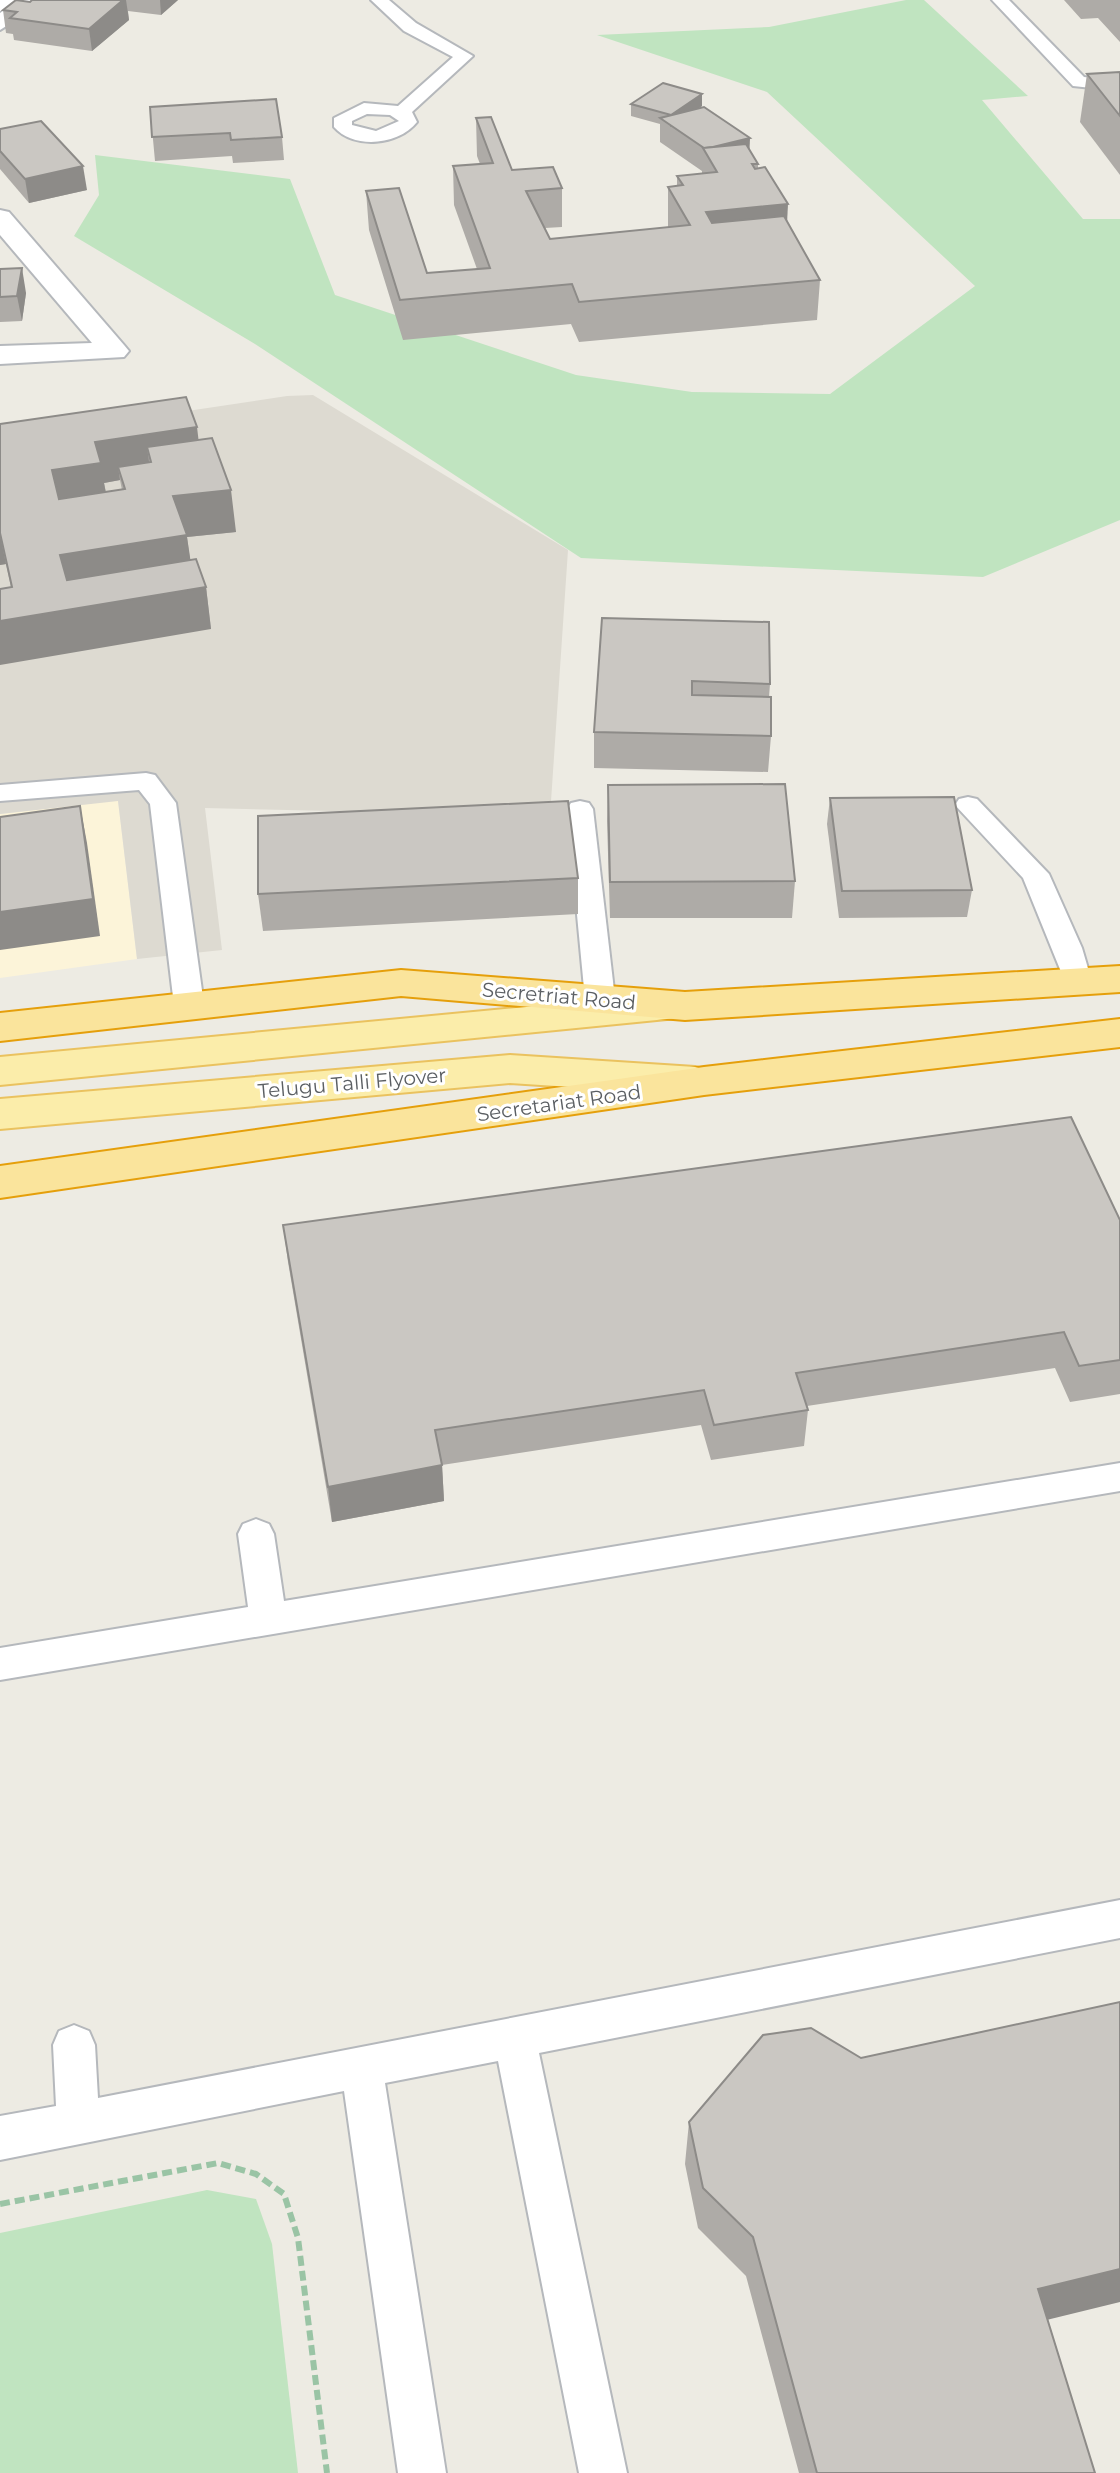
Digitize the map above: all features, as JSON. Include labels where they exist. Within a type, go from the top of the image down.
[{"type":"highway","name":"Secretriat Road","points":[[0,1027],[401,983],[685,1006],[1120,979]]},
{"type":"highway","name":"Secretariat Road","points":[[0,1182],[704,1081],[1120,1033]]},
{"type":"main road","points":[[0,1071],[685,1006]]},
{"type":"main road","name":"Telugu Talli Flyover","points":[[0,1114],[510,1069],[704,1081]]},
{"type":"street","points":[[0,4],[33,2]]},
{"type":"street","points":[[0,23],[33,2]]},
{"type":"street","points":[[0,219],[114,351],[0,355]]},
{"type":"lane","points":[[379,0],[410,27],[464,56],[401,113]]},
{"type":"lane","points":[[1000,0],[1079,82],[1120,86]]},
{"type":"lane","points":[[1092,103],[1120,102]]},
{"type":"lane","points":[[0,793],[146,781],[163,803],[189,1005]]},
{"type":"lane","points":[[968,805],[1035,874],[1068,948],[1078,982]]},
{"type":"lane","points":[[580,809],[600,999]]},
{"type":"lane","points":[[0,1664],[1120,1477]]},
{"type":"lane","points":[[256,1534],[268,1619]]},
{"type":"lane","points":[[0,2138],[362,2070],[1120,1919]]},
{"type":"lane","points":[[515,2040],[603,2473]]},
{"type":"lane","points":[[74,2045],[78,2123]]},
{"type":"lane","points":[[362,2070],[422,2473]]},
{"type":"path","points":[[0,2204],[218,2163],[256,2174],[284,2194],[298,2238],[327,2473]]},
{"type":"shaded area","points":[[313,395],[568,550],[550,816],[205,808],[222,950],[137,959],[118,801],[0,814],[0,439],[287,396]]},
{"type":"shaded area","points":[[118,800],[137,959],[0,978],[0,814]]},
{"type":"green space","points":[[906,0],[924,0],[1028,96],[982,100],[1083,219],[1120,219],[1120,520],[983,577],[581,558],[255,344],[74,236],[99,195],[95,155],[290,179],[335,295],[576,375],[692,392],[830,394],[975,286],[767,92],[597,35],[769,27]]},
{"type":"green space","points":[[207,2190],[256,2199],[272,2244],[298,2473],[0,2473],[0,2233]]},
{"type":"building","points":[[16,0],[123,0],[89,29],[10,18],[17,12],[3,10]]},
{"type":"building","points":[[1120,72],[1120,116],[1087,74]]},
{"type":"building","points":[[663,83],[702,94],[671,115],[631,104]]},
{"type":"building","points":[[276,99],[282,137],[231,140],[230,133],[152,137],[150,107]]},
{"type":"building","points":[[704,107],[750,138],[704,148],[660,118]]},
{"type":"building","points":[[491,117],[512,170],[553,167],[562,188],[526,191],[550,239],[690,225],[668,187],[683,185],[677,176],[717,172],[703,148],[746,144],[758,164],[752,164],[755,169],[765,167],[788,204],[706,212],[712,223],[784,216],[820,280],[579,302],[572,284],[400,300],[366,191],[399,188],[427,273],[490,268],[453,166],[493,163],[476,118]]},
{"type":"building","points":[[41,121],[83,166],[25,179],[0,151],[0,129]]},
{"type":"building","points":[[22,268],[17,296],[0,297],[0,269]]},
{"type":"building","points":[[186,397],[197,427],[95,442],[101,463],[52,470],[59,499],[125,489],[118,467],[151,462],[147,447],[212,438],[231,490],[173,496],[187,535],[60,555],[67,580],[196,559],[206,587],[0,621],[0,589],[12,587],[0,533],[0,424]]},
{"type":"building","points":[[602,618],[769,622],[770,684],[692,681],[692,695],[771,697],[771,736],[594,732]]},
{"type":"building","points":[[785,784],[795,881],[610,882],[608,785]]},
{"type":"building","points":[[954,797],[972,890],[842,891],[830,798]]},
{"type":"building","points":[[568,801],[578,878],[258,894],[258,816]]},
{"type":"building","points":[[80,806],[93,899],[0,912],[0,817]]},
{"type":"building","points":[[1071,1117],[1120,1220],[1120,1360],[1079,1366],[1064,1332],[796,1373],[808,1410],[714,1425],[704,1390],[435,1430],[442,1465],[328,1487],[283,1225]]},
{"type":"building","points":[[1120,2002],[1120,2269],[1038,2289],[1095,2473],[817,2473],[753,2237],[703,2188],[689,2122],[763,2035],[811,2028],[861,2058]]}]
